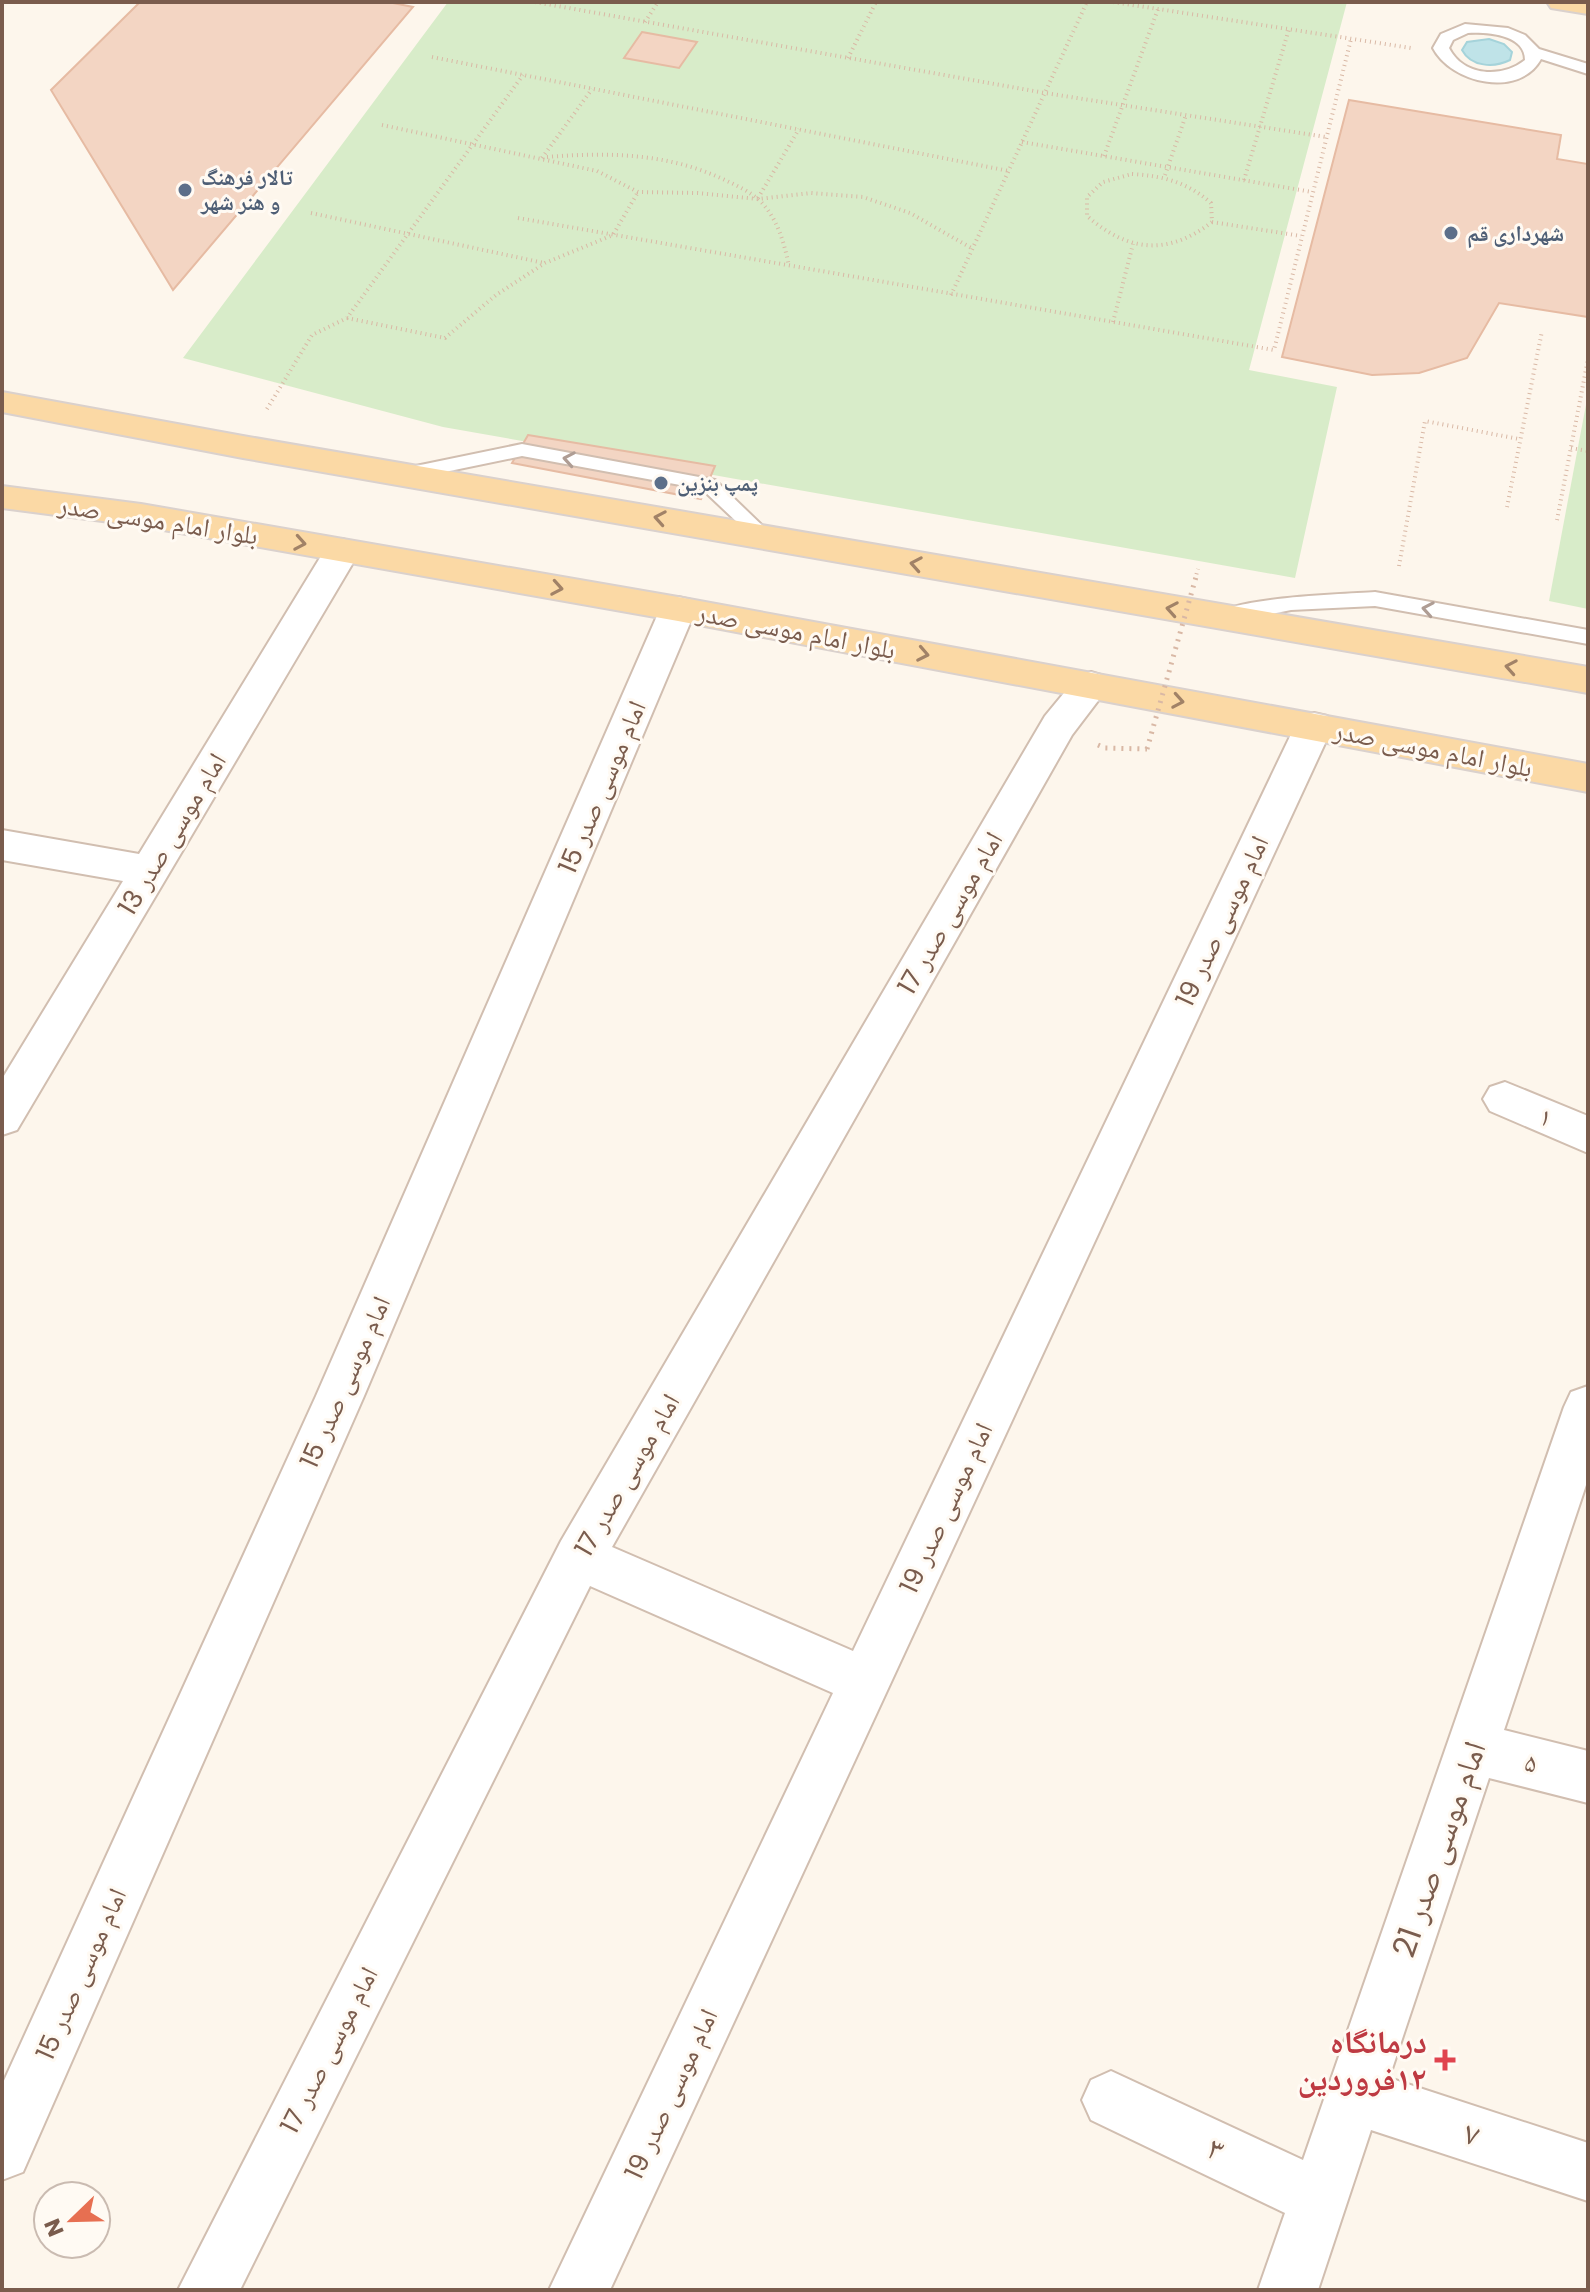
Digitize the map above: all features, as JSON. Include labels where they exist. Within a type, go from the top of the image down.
[{"type":"main road","points":[[1561,2],[1588,6]]},
{"type":"main road","points":[[2,402],[243,447],[1588,680]]},
{"type":"main road","name":"بلوار امام موسی صدر","points":[[2,497],[141,515],[678,609],[1588,778]]},
{"type":"street","name":"امام موسی صدر 13","points":[[2,1117],[342,551]]},
{"type":"street","name":"امام موسی صدر 15","points":[[2,2151],[340,1396],[678,609]]},
{"type":"street","name":"امام موسی صدر 17","points":[[208,2290],[579,1557],[1058,726],[1091,685]]},
{"type":"street","name":"امام موسی صدر 19","points":[[579,2290],[1314,726]]},
{"type":"street","points":[[2,845],[150,871]]},
{"type":"street","name":"۱","points":[[1505,1099],[1588,1135]]},
{"type":"street","name":"امام موسی صدر 21","points":[[1288,2290],[1588,1407]]},
{"type":"street","points":[[579,1557],[865,1681]]},
{"type":"street","name":"۵","points":[[1473,1748],[1588,1777]]},
{"type":"street","name":"۷","points":[[1356,2096],[1588,2172]]},
{"type":"street","name":"۳","points":[[1111,2100],[1320,2199]]},
{"type":"lane","points":[[1479,28],[1507,32],[1528,45],[1533,52],[1533,61],[1517,74],[1486,77],[1456,68],[1440,52],[1444,37],[1453,32],[1479,28]]},
{"type":"lane","points":[[1533,52],[1588,69]]},
{"type":"lane","points":[[1220,618],[1291,603],[1375,599],[1588,637]]},
{"type":"path","points":[[535,2],[1045,93],[1326,137]]},
{"type":"path","points":[[645,22],[658,2]]},
{"type":"path","points":[[848,58],[876,2]]},
{"type":"path","points":[[951,295],[1087,2]]},
{"type":"path","points":[[1113,2],[1440,52]]},
{"type":"path","points":[[1104,156],[1158,9]]},
{"type":"path","points":[[1244,180],[1289,29]]},
{"type":"path","points":[[518,218],[1274,350],[1351,39]]},
{"type":"path","points":[[432,57],[1009,171]]},
{"type":"path","points":[[243,447],[312,335],[347,318],[523,75]]},
{"type":"path","points":[[542,158],[592,89]]},
{"type":"path","points":[[1165,175],[1186,115]]},
{"type":"path","points":[[382,125],[597,171],[638,192],[698,193],[758,199],[811,193],[863,197],[910,213],[973,249]]},
{"type":"path","points":[[758,199],[799,129]]},
{"type":"path","points":[[1022,142],[1312,192]]},
{"type":"path","points":[[542,158],[628,152],[672,160],[716,175],[758,199],[784,238],[789,266]]},
{"type":"path","points":[[1132,174],[1165,175],[1194,186],[1211,203],[1212,222],[1195,238],[1166,246],[1133,244],[1103,233],[1095,225],[1087,216],[1087,197],[1103,182],[1132,174]]},
{"type":"path","points":[[347,318],[445,338],[496,295],[545,263],[613,235],[638,192]]},
{"type":"path","points":[[311,213],[545,263]]},
{"type":"path","points":[[1212,222],[1301,236]]},
{"type":"path","points":[[1113,322],[1133,244]]},
{"type":"path","points":[[1507,507],[1542,331]]},
{"type":"path","points":[[1557,520],[1588,359]]},
{"type":"path","points":[[1398,571],[1425,421],[1519,439]]},
{"type":"path","points":[[1571,448],[1588,451]]},
{"type":"path","points":[[1105,748],[1147,749],[1198,569]]},
{"type":"green space","points":[[448,2],[1347,2],[1249,370],[1337,387],[1295,578],[443,427],[183,358]]},
{"type":"green space","points":[[1588,394],[1588,609],[1549,601]]},
{"type":"water","points":[[1489,39],[1504,44],[1512,52],[1510,60],[1497,64],[1477,63],[1462,50],[1467,42]]},
{"type":"building","name":"تالار فرهنگ و هنر شهر","points":[[140,2],[388,2],[413,7],[173,290],[51,90]]},
{"type":"building","points":[[642,32],[697,42],[679,68],[624,58]]},
{"type":"building","name":"شهرداری قم","points":[[1349,100],[1561,135],[1557,159],[1588,164],[1588,317],[1499,303],[1467,358],[1419,373],[1372,375],[1282,357]]},
{"type":"building","name":"پمپ بنزین","points":[[528,435],[715,466],[701,499],[512,463]]},
{"type":"place","name":"تالار فرهنگ و هنر شهر","points":[[185,190]]},
{"type":"place","name":"شهرداری قم","points":[[1451,233]]},
{"type":"place","name":"پمپ بنزین","points":[[661,483]]},
{"type":"place","name":"درمانگاه ١٢فروردین","points":[[1445,2060]]}]
